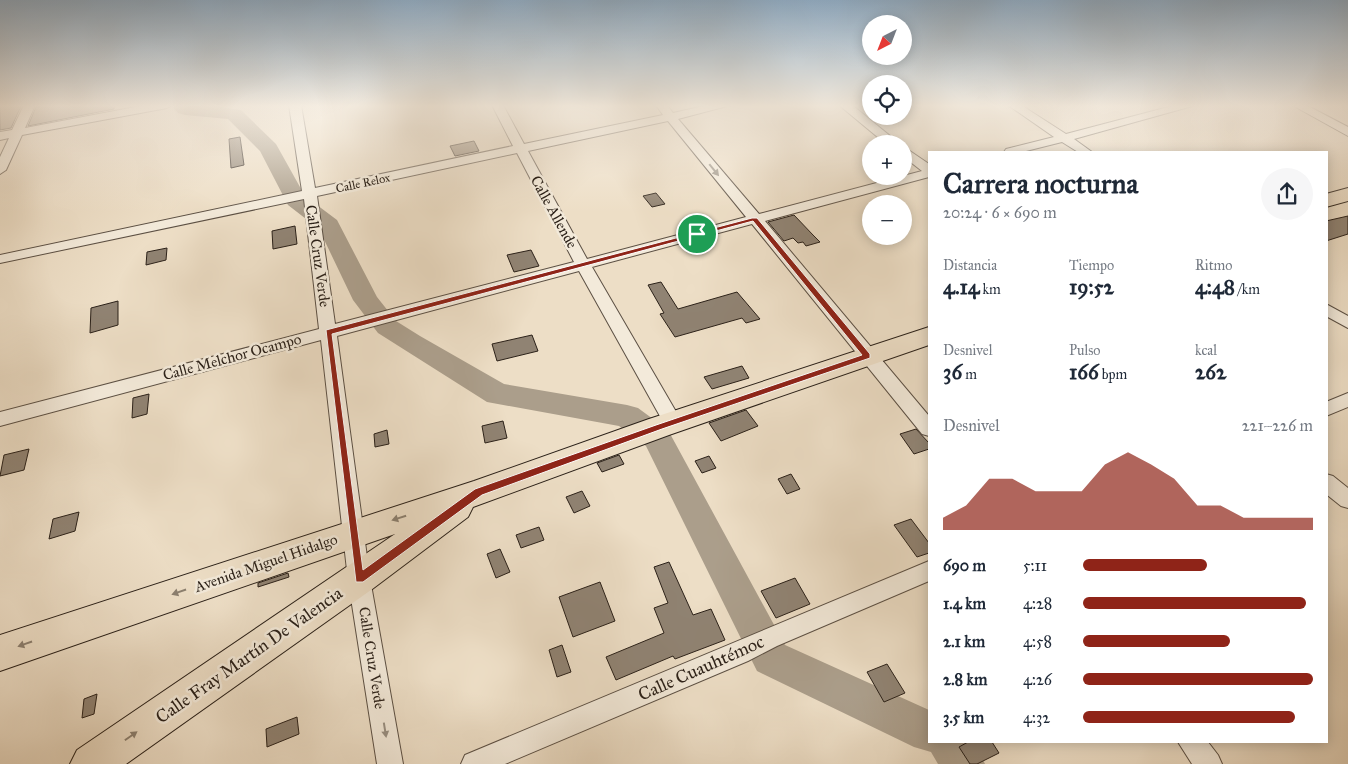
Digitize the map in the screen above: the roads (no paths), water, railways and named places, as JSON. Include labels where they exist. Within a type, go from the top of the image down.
[{"type":"main road","points":[[1328,200],[1348,194]]},
{"type":"main road","name":"Avenida Miguel Hidalgo","points":[[0,653],[479,492],[631,437],[928,336]]},
{"type":"main road","name":"Calle Fray Martín De Valencia","points":[[91,764],[359,579],[479,492]]},
{"type":"street","points":[[0,170],[14,141]]},
{"type":"street","name":"Calle Cruz Verde","points":[[299,141],[306,198],[314,221],[359,579],[390,764]]},
{"type":"street","name":"Calle Allende","points":[[515,141],[583,265],[666,425]]},
{"type":"street","name":"Calle Relox","points":[[0,259],[280,200],[306,198],[563,141]]},
{"type":"street","points":[[690,141],[867,356],[928,427]]},
{"type":"street","points":[[1014,151],[1054,141]]},
{"type":"street","points":[[1068,141],[1084,151]]},
{"type":"street","points":[[912,158],[928,171]]},
{"type":"street","name":"Calle Melchor Ocampo","points":[[0,419],[394,316],[928,172]]},
{"type":"street","points":[[1328,309],[1348,323]]},
{"type":"street","points":[[1328,408],[1348,400]]},
{"type":"street","points":[[1328,484],[1348,500]]},
{"type":"street","name":"Calle Cuauhtémoc","points":[[474,764],[740,653],[769,638],[928,571]]},
{"type":"street","points":[[1192,743],[1209,764]]},
{"type":"waterway","points":[[261,141],[269,148],[296,200],[329,225],[366,300],[387,327],[410,343],[497,394],[627,416],[657,438],[771,658],[928,732]]},
{"type":"waterway","points":[[949,743],[964,764]]}]
